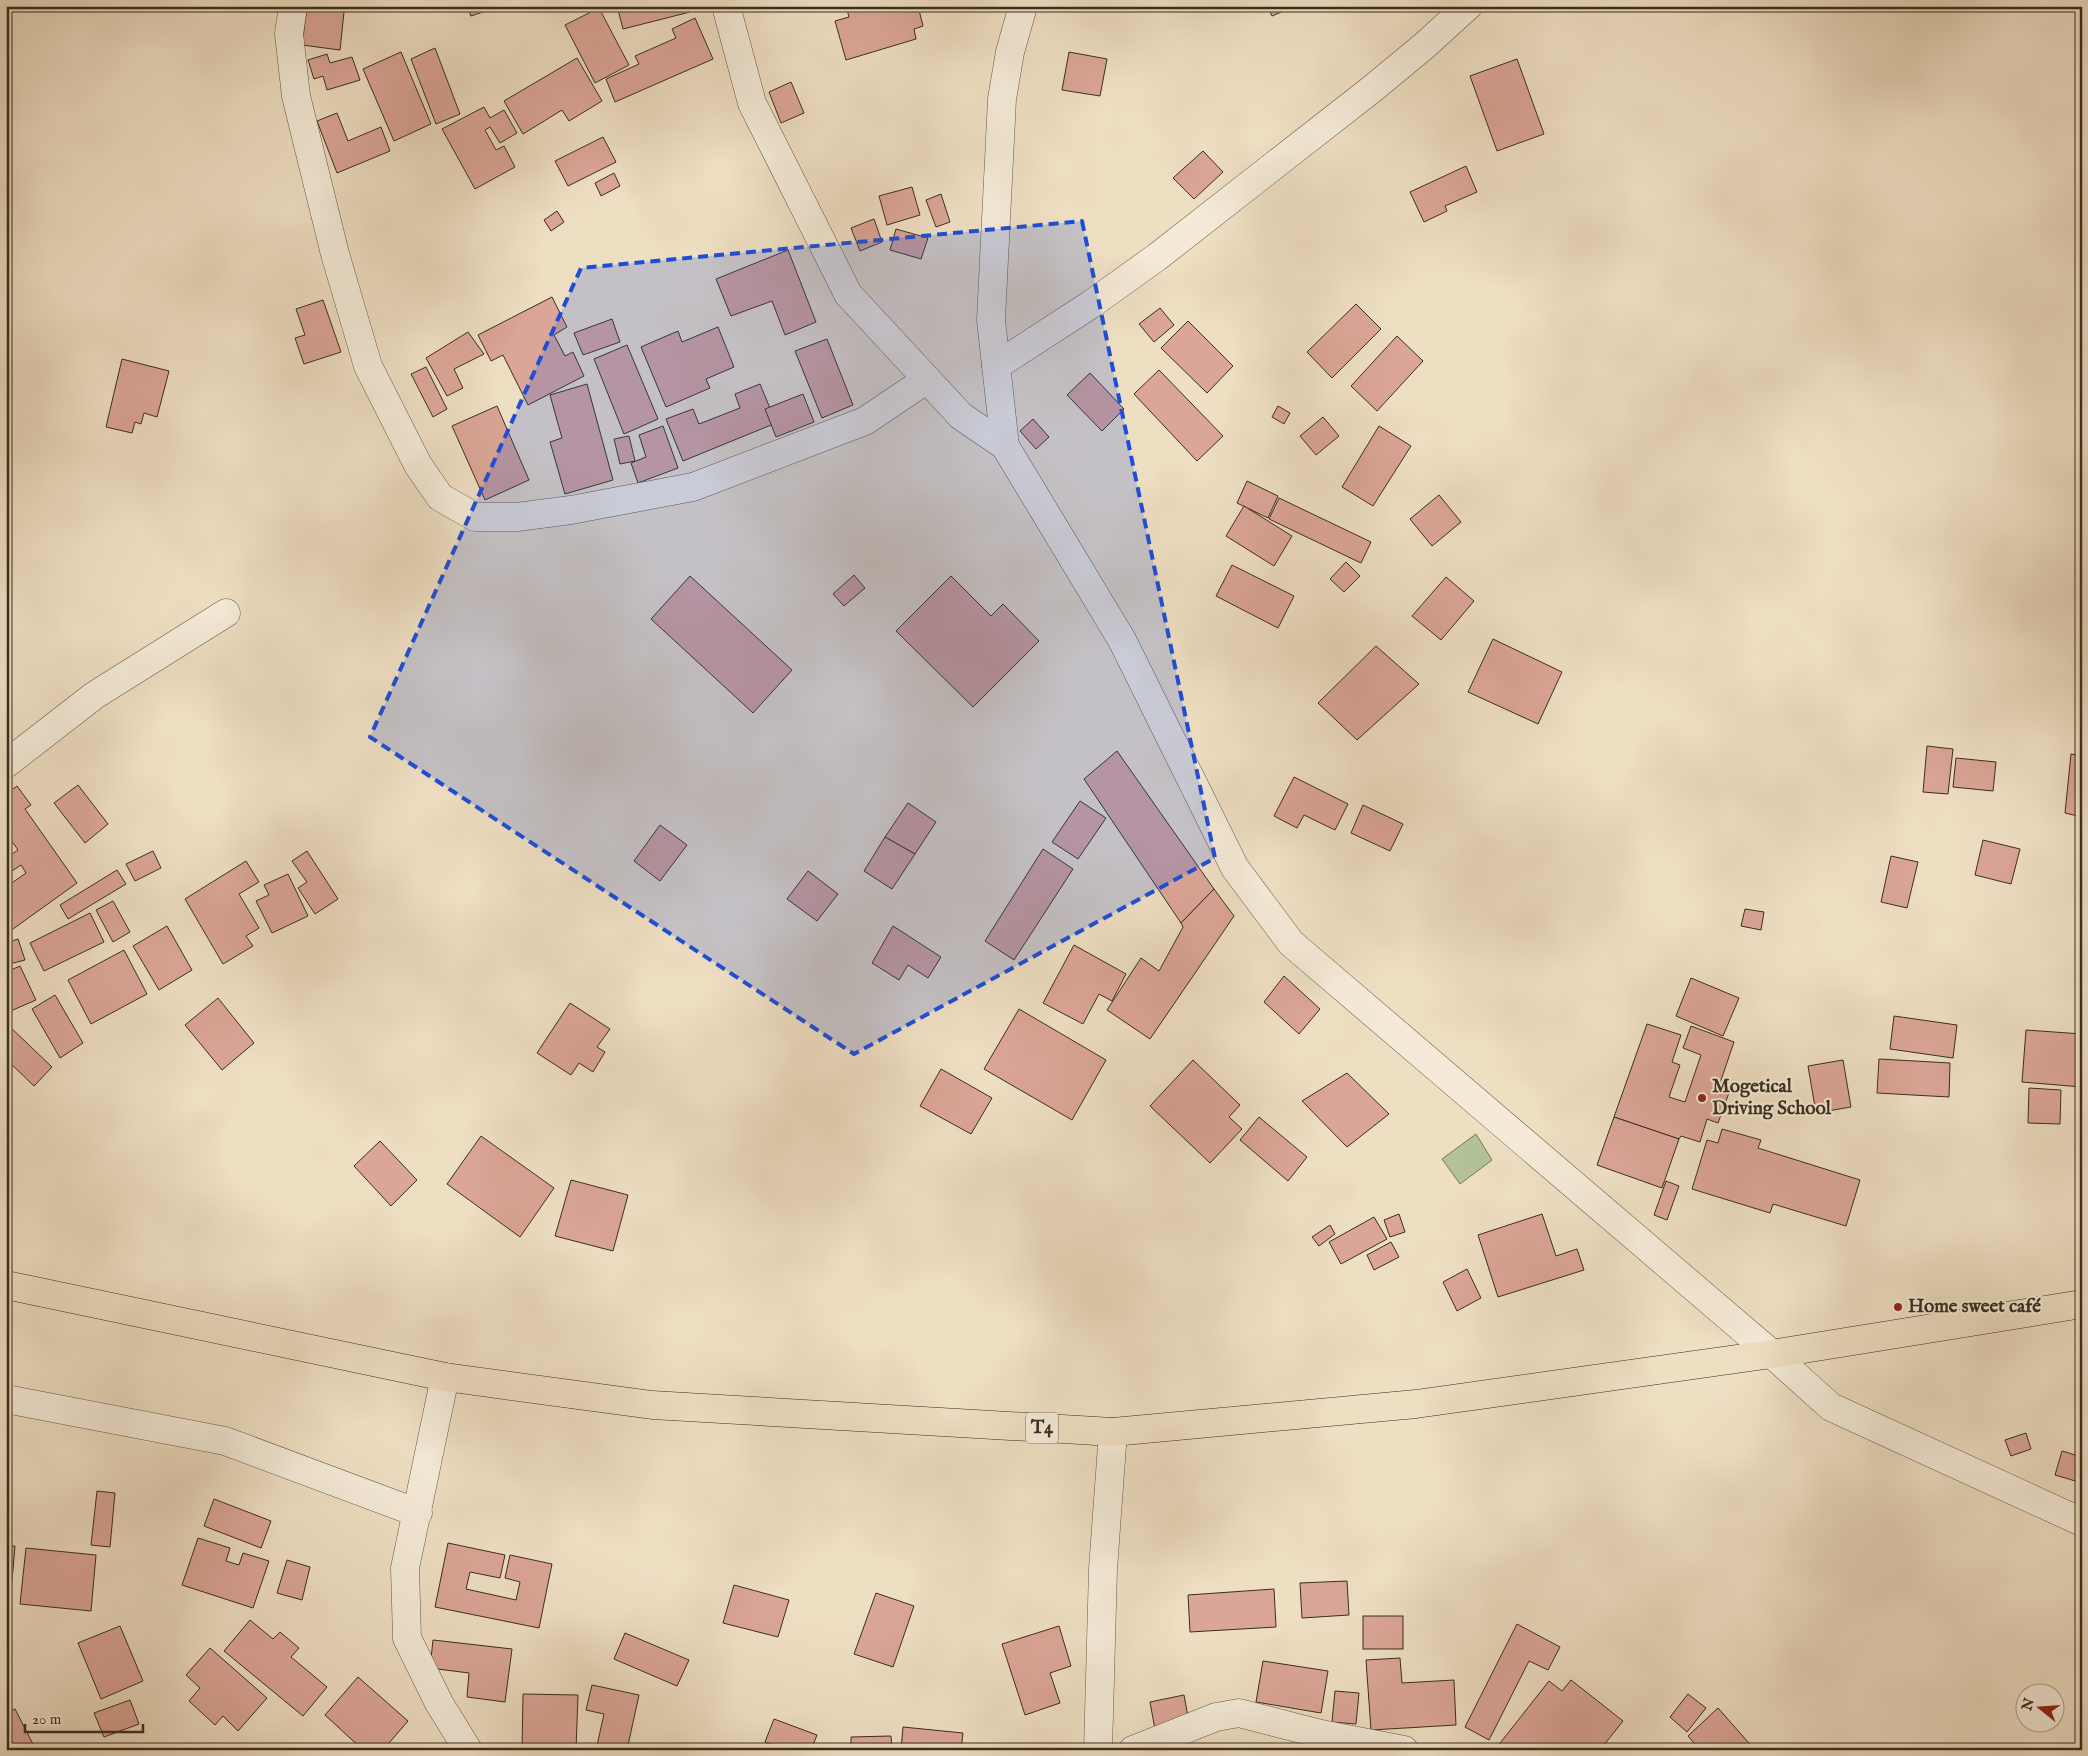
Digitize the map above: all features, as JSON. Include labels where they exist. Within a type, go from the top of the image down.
[{"type":"highway","name":"T4","points":[[6,1285],[445,1376],[652,1405],[1113,1432],[1416,1404],[1772,1354],[2082,1304]]},
{"type":"street","points":[[293,6],[289,34],[296,96],[335,254],[368,366],[418,465],[440,497],[475,517],[517,517],[571,510],[693,487],[865,420],[926,380]]},
{"type":"street","points":[[726,6],[752,103],[848,294],[961,416],[1005,446],[1122,640],[1235,868],[1291,943],[1772,1354],[1831,1407],[2082,1522]]},
{"type":"street","points":[[1005,446],[991,320],[1002,99],[1010,52],[1023,6]]},
{"type":"street","points":[[996,366],[1090,305],[1157,257],[1372,89],[1468,6]]},
{"type":"street","points":[[6,764],[95,695],[226,613]]},
{"type":"street","points":[[445,1376],[418,1513],[405,1568],[407,1638],[439,1703],[468,1750]]},
{"type":"street","points":[[6,1400],[225,1441],[418,1513]]},
{"type":"street","points":[[1098,1750],[1103,1569],[1113,1432]]},
{"type":"street","points":[[1133,1750],[1216,1717],[1239,1713],[1321,1734],[1404,1750]]},
{"type":"highlighted area","points":[[1082,221],[1215,858],[854,1054],[370,737],[581,268]]},
{"type":"green space","points":[[1476,1134],[1492,1160],[1460,1184],[1442,1159]]},
{"type":"building","points":[[467,6],[500,6],[471,16]]},
{"type":"building","points":[[617,6],[688,6],[690,12],[623,29]]},
{"type":"building","points":[[846,6],[918,6],[923,26],[914,29],[916,39],[846,60],[835,21],[849,17]]},
{"type":"building","points":[[1267,6],[1295,6],[1272,16]]},
{"type":"building","points":[[307,7],[344,12],[340,50],[302,45]]},
{"type":"building","points":[[599,8],[629,65],[595,83],[565,25]]},
{"type":"building","points":[[695,18],[713,59],[615,102],[606,79],[639,64],[635,56],[676,38],[672,29]]},
{"type":"building","points":[[435,48],[460,114],[436,124],[411,59]]},
{"type":"building","points":[[401,52],[431,124],[394,141],[363,69]]},
{"type":"building","points":[[1069,52],[1107,59],[1100,96],[1062,90]]},
{"type":"building","points":[[327,54],[330,63],[352,57],[360,80],[327,90],[323,76],[314,79],[308,60]]},
{"type":"building","points":[[577,58],[602,101],[569,121],[562,110],[523,134],[504,101]]},
{"type":"building","points":[[1517,59],[1544,134],[1497,151],[1470,76]]},
{"type":"building","points":[[791,82],[804,113],[781,123],[769,92]]},
{"type":"building","points":[[484,107],[490,118],[504,110],[517,133],[500,143],[490,127],[485,130],[496,150],[504,146],[515,167],[475,189],[442,129]]},
{"type":"building","points":[[337,113],[348,141],[381,127],[390,151],[337,173],[317,121]]},
{"type":"building","points":[[603,137],[616,162],[568,186],[555,161]]},
{"type":"building","points":[[1203,151],[1223,172],[1194,199],[1173,178]]},
{"type":"building","points":[[1466,166],[1477,192],[1445,206],[1447,211],[1424,222],[1410,192]]},
{"type":"building","points":[[614,173],[620,186],[601,196],[595,183]]},
{"type":"building","points":[[912,187],[920,215],[887,225],[879,196]]},
{"type":"building","points":[[941,194],[950,222],[936,227],[926,200]]},
{"type":"building","points":[[557,211],[564,222],[551,231],[544,220]]},
{"type":"building","points":[[874,219],[882,242],[860,251],[851,228]]},
{"type":"building","points":[[896,229],[928,238],[921,259],[890,250]]},
{"type":"building","points":[[788,250],[816,322],[785,335],[772,301],[731,316],[716,279]]},
{"type":"building","points":[[552,297],[567,327],[554,335],[565,356],[573,352],[584,376],[528,405],[503,355],[491,361],[478,335]]},
{"type":"building","points":[[323,300],[341,352],[304,364],[295,338],[305,335],[296,309]]},
{"type":"building","points":[[1356,304],[1381,329],[1332,378],[1307,352]]},
{"type":"building","points":[[1160,308],[1174,325],[1154,342],[1139,324]]},
{"type":"building","points":[[612,319],[620,342],[583,355],[574,333]]},
{"type":"building","points":[[1188,321],[1233,366],[1207,393],[1161,348]]},
{"type":"building","points":[[718,327],[734,367],[706,379],[710,388],[666,407],[641,347],[678,331],[682,342]]},
{"type":"building","points":[[468,332],[484,354],[454,369],[463,388],[447,396],[426,358]]},
{"type":"building","points":[[1397,336],[1423,361],[1377,411],[1351,386]]},
{"type":"building","points":[[827,339],[853,405],[822,418],[795,351]]},
{"type":"building","points":[[627,345],[658,419],[624,434],[594,359]]},
{"type":"building","points":[[122,359],[169,371],[157,417],[144,413],[141,424],[135,422],[132,433],[106,427]]},
{"type":"building","points":[[426,367],[447,409],[433,417],[411,374]]},
{"type":"building","points":[[1159,370],[1223,436],[1197,461],[1134,394]]},
{"type":"building","points":[[1090,373],[1124,409],[1102,431],[1067,395]]},
{"type":"building","points":[[587,384],[613,480],[565,494],[550,442],[562,438],[550,395]]},
{"type":"building","points":[[760,384],[776,423],[683,461],[666,419],[693,409],[699,424],[740,408],[735,394]]},
{"type":"building","points":[[803,394],[814,422],[776,437],[765,409]]},
{"type":"building","points":[[497,406],[529,480],[485,500],[452,426]]},
{"type":"building","points":[[1278,406],[1290,413],[1284,424],[1272,417]]},
{"type":"building","points":[[1323,417],[1339,436],[1316,455],[1300,436]]},
{"type":"building","points":[[1033,419],[1049,437],[1036,449],[1020,431]]},
{"type":"building","points":[[663,426],[678,468],[638,483],[631,463],[646,457],[639,435]]},
{"type":"building","points":[[1379,426],[1411,446],[1373,506],[1342,487]]},
{"type":"building","points":[[629,436],[635,461],[620,464],[614,439]]},
{"type":"building","points":[[1247,481],[1278,496],[1268,518],[1237,503]]},
{"type":"building","points":[[1439,495],[1461,522],[1432,546],[1410,519]]},
{"type":"building","points":[[1279,498],[1371,542],[1361,563],[1269,519]]},
{"type":"building","points":[[1244,506],[1292,536],[1274,566],[1226,536]]},
{"type":"building","points":[[1346,562],[1360,576],[1344,592],[1330,579]]},
{"type":"building","points":[[1232,565],[1294,596],[1278,628],[1216,596]]},
{"type":"building","points":[[854,575],[865,588],[844,606],[833,594]]},
{"type":"building","points":[[690,576],[792,670],[753,713],[651,619]]},
{"type":"building","points":[[951,576],[991,616],[1003,604],[1039,641],[973,707],[896,631]]},
{"type":"building","points":[[1446,577],[1474,601],[1441,640],[1412,616]]},
{"type":"building","points":[[1493,639],[1562,672],[1538,724],[1468,692]]},
{"type":"building","points":[[1376,646],[1419,684],[1357,740],[1318,703]]},
{"type":"building","points":[[1927,746],[1953,749],[1948,794],[1923,792]]},
{"type":"building","points":[[1117,751],[1214,889],[1181,923],[1084,779]]},
{"type":"building","points":[[2071,754],[2082,756],[2082,817],[2065,813]]},
{"type":"building","points":[[1956,758],[1996,762],[1993,791],[1953,787]]},
{"type":"building","points":[[1294,777],[1348,804],[1335,830],[1304,815],[1297,828],[1274,816]]},
{"type":"building","points":[[78,785],[108,824],[85,843],[54,803]]},
{"type":"building","points":[[17,786],[31,805],[25,809],[77,883],[6,934],[6,887],[26,873],[21,865],[6,875],[6,858],[18,850],[6,833],[6,794]]},
{"type":"building","points":[[1080,801],[1106,818],[1078,859],[1052,842]]},
{"type":"building","points":[[908,803],[936,822],[915,854],[885,837]]},
{"type":"building","points":[[1363,805],[1403,824],[1390,851],[1351,833]]},
{"type":"building","points":[[660,825],[687,845],[660,881],[634,861]]},
{"type":"building","points":[[885,837],[915,854],[892,889],[864,871]]},
{"type":"building","points":[[1983,840],[2020,849],[2011,884],[1975,875]]},
{"type":"building","points":[[1043,849],[1073,869],[1014,960],[985,941]]},
{"type":"building","points":[[153,851],[161,868],[135,881],[126,864]]},
{"type":"building","points":[[307,851],[338,899],[315,914],[298,888],[307,882],[292,861]]},
{"type":"building","points":[[1891,856],[1918,862],[1907,908],[1881,902]]},
{"type":"building","points":[[246,861],[259,882],[239,894],[259,928],[246,936],[253,946],[223,964],[185,899]]},
{"type":"building","points":[[117,870],[126,884],[68,919],[60,905]]},
{"type":"building","points":[[808,871],[838,894],[817,921],[787,899]]},
{"type":"building","points":[[288,874],[308,916],[272,933],[256,901],[269,895],[264,885]]},
{"type":"building","points":[[1214,889],[1234,916],[1150,1039],[1107,1010],[1141,958],[1159,971],[1183,927],[1181,923]]},
{"type":"building","points":[[113,901],[130,932],[113,942],[96,910]]},
{"type":"building","points":[[1745,909],[1764,912],[1761,930],[1741,926]]},
{"type":"building","points":[[90,913],[104,942],[44,971],[30,943]]},
{"type":"building","points":[[167,926],[192,970],[159,990],[133,946]]},
{"type":"building","points":[[893,926],[941,957],[928,978],[908,965],[899,980],[872,963]]},
{"type":"building","points":[[18,939],[25,960],[6,965],[6,943]]},
{"type":"building","points":[[1074,945],[1126,974],[1112,1001],[1099,994],[1083,1024],[1043,1003]]},
{"type":"building","points":[[124,950],[147,994],[91,1024],[68,980]]},
{"type":"building","points":[[20,966],[36,1000],[6,1013],[6,972]]},
{"type":"building","points":[[1284,976],[1320,1009],[1299,1034],[1264,1002]]},
{"type":"building","points":[[1691,978],[1739,998],[1723,1036],[1676,1016]]},
{"type":"building","points":[[55,995],[83,1043],[60,1058],[32,1009]]},
{"type":"building","points":[[218,998],[254,1043],[222,1070],[185,1025]]},
{"type":"building","points":[[570,1003],[610,1029],[597,1047],[605,1052],[593,1072],[579,1063],[571,1075],[537,1053]]},
{"type":"building","points":[[1019,1009],[1106,1060],[1072,1120],[984,1069]]},
{"type":"building","points":[[1894,1016],[1957,1025],[1953,1058],[1890,1049]]},
{"type":"building","points":[[1647,1024],[1681,1035],[1672,1062],[1680,1065],[1669,1097],[1685,1102],[1701,1055],[1683,1048],[1691,1026],[1734,1042],[1719,1086],[1730,1090],[1718,1123],[1707,1119],[1700,1142],[1681,1136],[1679,1139],[1614,1117]]},
{"type":"building","points":[[8,1025],[52,1067],[34,1086],[6,1059],[6,1027]]},
{"type":"building","points":[[2026,1030],[2082,1034],[2082,1087],[2022,1082]]},
{"type":"building","points":[[1879,1059],[1950,1063],[1949,1097],[1877,1093]]},
{"type":"building","points":[[1193,1060],[1240,1105],[1229,1117],[1242,1129],[1210,1163],[1150,1106]]},
{"type":"building","points":[[1843,1060],[1851,1107],[1816,1113],[1808,1066]]},
{"type":"building","points":[[941,1069],[992,1098],[971,1134],[920,1106]]},
{"type":"building","points":[[1347,1073],[1389,1114],[1347,1147],[1302,1101]]},
{"type":"building","points":[[2029,1088],[2061,1090],[2060,1124],[2028,1123]]},
{"type":"building","points":[[1259,1117],[1307,1157],[1288,1181],[1240,1140]]},
{"type":"building","points":[[1614,1117],[1679,1139],[1662,1188],[1597,1165]]},
{"type":"building","points":[[1722,1129],[1761,1140],[1758,1148],[1860,1180],[1846,1226],[1773,1204],[1770,1213],[1692,1189],[1707,1140],[1718,1143]]},
{"type":"building","points":[[481,1136],[554,1188],[520,1237],[447,1184]]},
{"type":"building","points":[[380,1141],[417,1180],[391,1206],[354,1166]]},
{"type":"building","points":[[571,1180],[628,1195],[613,1251],[555,1236]]},
{"type":"building","points":[[1666,1181],[1679,1186],[1667,1220],[1654,1215]]},
{"type":"building","points":[[1399,1214],[1405,1232],[1390,1237],[1384,1220]]},
{"type":"building","points":[[1542,1214],[1556,1256],[1577,1249],[1584,1270],[1498,1297],[1478,1235]]},
{"type":"building","points":[[1374,1217],[1387,1239],[1341,1264],[1329,1242]]},
{"type":"building","points":[[1330,1225],[1335,1234],[1319,1246],[1312,1237]]},
{"type":"building","points":[[1391,1242],[1399,1257],[1374,1270],[1367,1255]]},
{"type":"building","points":[[1467,1269],[1481,1298],[1457,1311],[1443,1282]]},
{"type":"building","points":[[2026,1433],[2031,1449],[2011,1456],[2005,1440]]},
{"type":"building","points":[[2062,1451],[2082,1457],[2082,1483],[2055,1475]]},
{"type":"building","points":[[97,1491],[115,1493],[110,1547],[91,1545]]},
{"type":"building","points":[[214,1499],[271,1521],[261,1548],[204,1526]]},
{"type":"building","points":[[198,1538],[230,1548],[226,1561],[239,1565],[243,1553],[269,1561],[253,1608],[182,1585]]},
{"type":"building","points":[[448,1543],[505,1555],[500,1578],[470,1572],[466,1589],[516,1600],[520,1582],[505,1578],[510,1555],[552,1564],[539,1628],[435,1607]]},
{"type":"building","points":[[6,1546],[15,1546],[12,1581],[6,1581]]},
{"type":"building","points":[[26,1548],[96,1555],[91,1611],[20,1604]]},
{"type":"building","points":[[287,1560],[310,1567],[302,1600],[277,1593]]},
{"type":"building","points":[[1347,1581],[1349,1615],[1302,1618],[1300,1583]]},
{"type":"building","points":[[734,1585],[789,1600],[778,1637],[723,1623]]},
{"type":"building","points":[[1274,1589],[1276,1627],[1190,1632],[1188,1595]]},
{"type":"building","points":[[876,1593],[914,1606],[893,1667],[854,1654]]},
{"type":"building","points":[[1363,1616],[1403,1616],[1403,1649],[1363,1649]]},
{"type":"building","points":[[250,1620],[273,1639],[280,1632],[299,1648],[291,1657],[327,1687],[303,1716],[224,1651]]},
{"type":"building","points":[[1517,1624],[1560,1647],[1548,1670],[1529,1661],[1489,1740],[1465,1727]]},
{"type":"building","points":[[120,1626],[143,1681],[101,1699],[78,1643]]},
{"type":"building","points":[[1059,1626],[1071,1666],[1050,1673],[1060,1703],[1025,1715],[1002,1644]]},
{"type":"building","points":[[625,1633],[689,1660],[677,1686],[614,1659]]},
{"type":"building","points":[[433,1640],[512,1649],[505,1702],[467,1697],[469,1673],[430,1668]]},
{"type":"building","points":[[210,1648],[267,1698],[238,1731],[223,1716],[215,1725],[189,1701],[200,1688],[186,1675]]},
{"type":"building","points":[[1400,1658],[1402,1683],[1454,1680],[1456,1725],[1371,1730],[1366,1660]]},
{"type":"building","points":[[1263,1661],[1328,1671],[1321,1713],[1256,1702]]},
{"type":"building","points":[[358,1677],[408,1721],[383,1750],[363,1750],[325,1715]]},
{"type":"building","points":[[1571,1680],[1623,1721],[1600,1750],[1500,1750],[1497,1747],[1549,1681],[1562,1691]]},
{"type":"building","points":[[592,1685],[639,1695],[627,1750],[596,1750],[604,1714],[586,1710]]},
{"type":"building","points":[[1335,1691],[1359,1693],[1356,1724],[1332,1722]]},
{"type":"building","points":[[523,1694],[578,1695],[576,1750],[522,1750]]},
{"type":"building","points":[[1688,1694],[1706,1708],[1687,1732],[1670,1717]]},
{"type":"building","points":[[1184,1695],[1192,1739],[1158,1746],[1150,1702]]},
{"type":"building","points":[[130,1700],[139,1724],[104,1737],[94,1713]]},
{"type":"building","points":[[1718,1708],[1755,1750],[1700,1750],[1688,1736]]},
{"type":"building","points":[[15,1709],[35,1748],[30,1750],[6,1750],[6,1713]]},
{"type":"building","points":[[774,1719],[817,1735],[811,1750],[784,1750],[765,1742]]},
{"type":"building","points":[[903,1727],[963,1733],[961,1750],[901,1750]]},
{"type":"building","points":[[891,1736],[892,1750],[851,1750],[851,1737]]},
{"type":"place","name":"Mogetical Driving School","points":[[1702,1098]]},
{"type":"place","name":"Home sweet café","points":[[1898,1307]]}]
